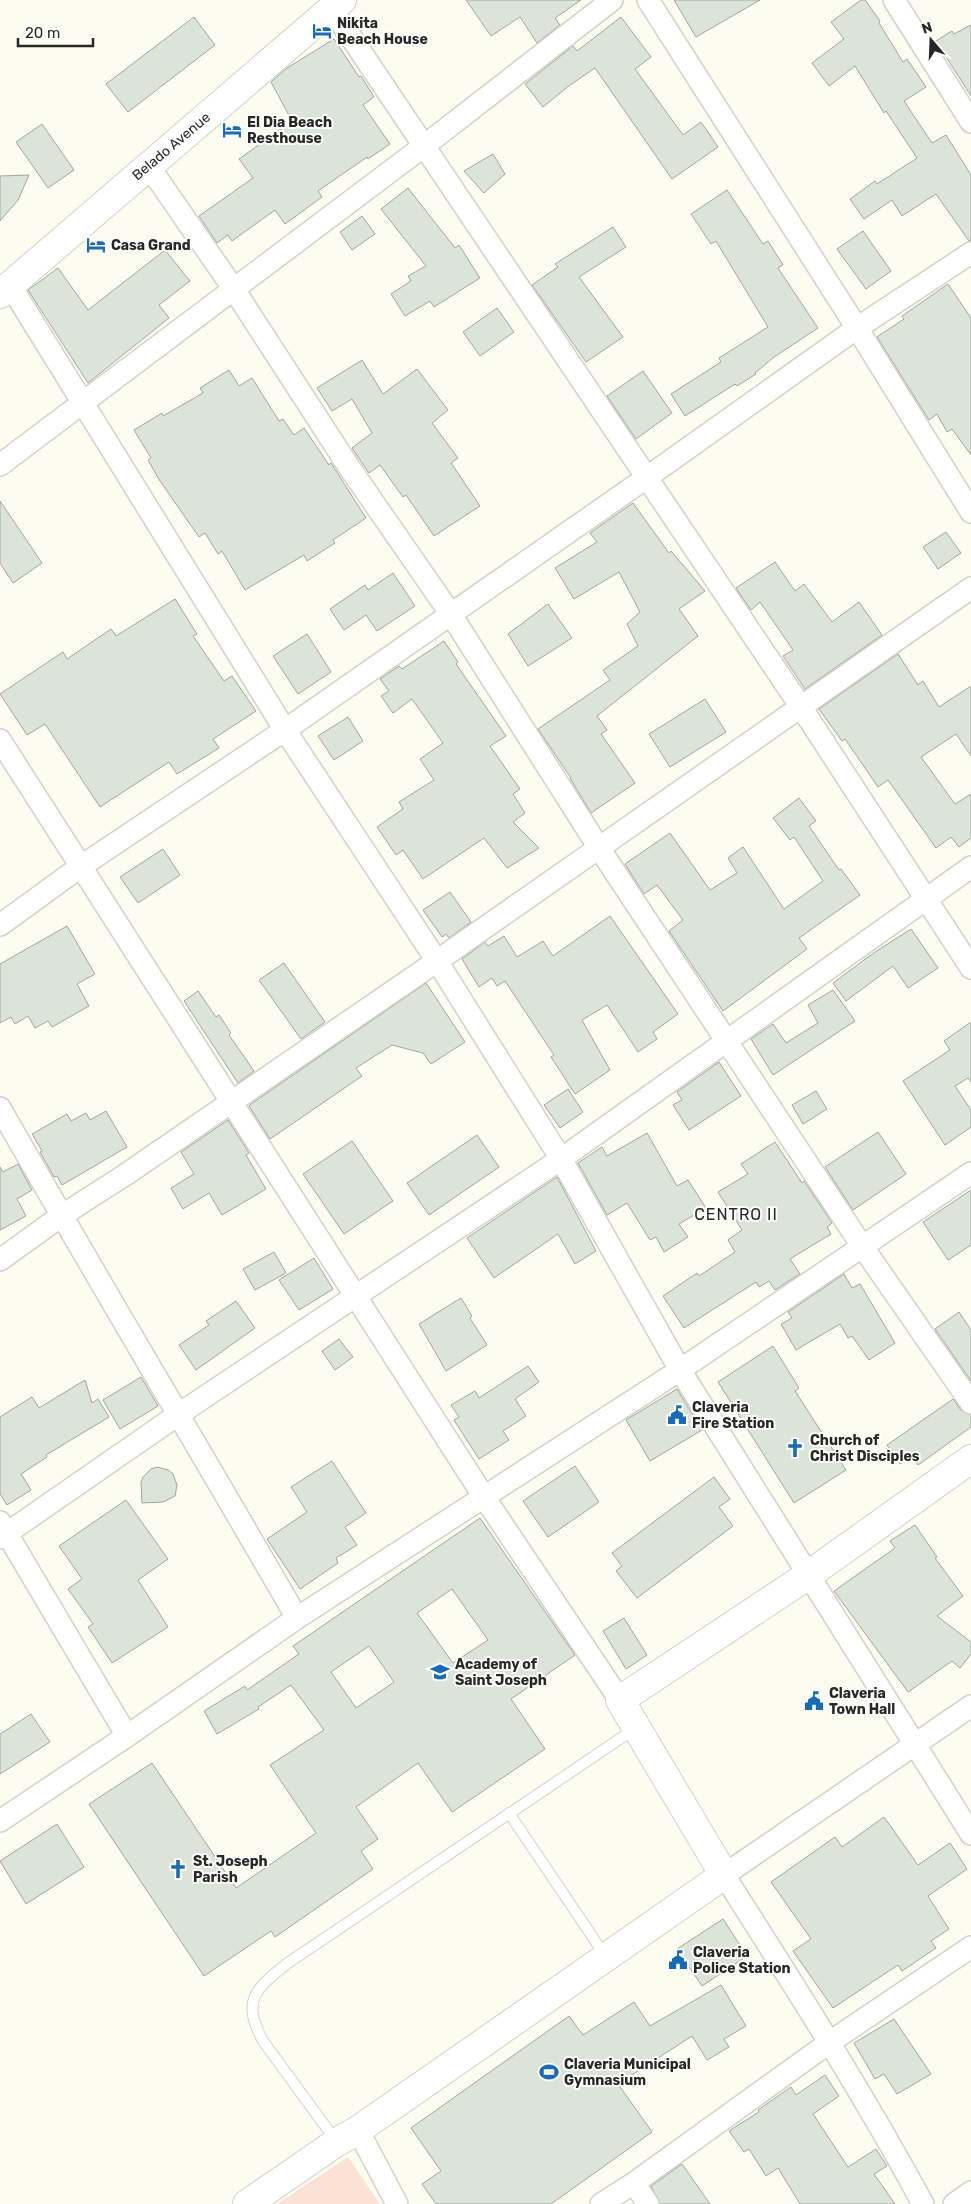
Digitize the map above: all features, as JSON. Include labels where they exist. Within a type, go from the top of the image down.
[{"type":"street","points":[[0,465],[424,146],[612,0]]},
{"type":"street","points":[[648,0],[857,328],[971,512]]},
{"type":"street","points":[[894,0],[971,122]]},
{"type":"street","points":[[337,4],[424,146],[801,707],[971,968]]},
{"type":"street","name":"Belado Avenue","points":[[5,289],[337,4]]},
{"type":"street","points":[[148,165],[233,288],[349,467],[450,613],[599,848],[862,1246],[971,1403]]},
{"type":"street","points":[[0,926],[80,868],[285,730],[857,328],[971,252]]},
{"type":"street","points":[[5,289],[82,403],[285,730],[437,961],[561,1159],[680,1370],[971,1834]]},
{"type":"street","points":[[0,1260],[61,1216],[232,1102],[437,961],[971,588]]},
{"type":"street","points":[[0,740],[80,868],[484,1497],[620,1700],[724,1875],[830,2042],[923,2204]]},
{"type":"street","points":[[127,1736],[2,1531],[561,1159],[971,867]]},
{"type":"street","points":[[0,1108],[61,1216],[298,1618]]},
{"type":"street","points":[[0,1821],[298,1618],[680,1370],[971,1173]]},
{"type":"street","points":[[620,1700],[808,1576],[971,1459]]},
{"type":"street","points":[[247,2204],[724,1875],[916,1746],[971,1706]]},
{"type":"street","points":[[601,2204],[634,2183],[830,2042],[971,1947]]},
{"type":"street","points":[[347,2136],[397,2204]]},
{"type":"street","points":[[634,2183],[648,2204]]},
{"type":"street","points":[[954,2204],[971,2192]]},
{"type":"lane","points":[[347,2136],[262,2041],[253,2023],[251,2009],[255,1994],[265,1981],[288,1963],[636,1728]]},
{"type":"lane","points":[[510,1813],[606,1957]]},
{"type":"shaded area","points":[[348,2157],[380,2204],[277,2204]]},
{"type":"building","points":[[466,0],[581,0],[555,18],[560,25],[537,43],[520,17],[491,36]]},
{"type":"building","points":[[674,0],[760,0],[696,37]]},
{"type":"building","points":[[861,0],[865,0],[880,21],[879,23],[903,62],[907,59],[926,87],[904,101],[932,143],[946,135],[971,175],[971,241],[969,241],[936,194],[902,216],[892,200],[864,219],[850,199],[875,181],[877,184],[917,158],[886,111],[884,113],[855,66],[829,86],[812,63],[844,39],[831,22]]},
{"type":"building","points":[[194,17],[215,45],[128,112],[106,84]]},
{"type":"building","points":[[621,17],[651,57],[635,69],[683,135],[701,122],[718,147],[672,179],[595,68],[543,107],[525,84],[573,46],[577,51]]},
{"type":"building","points":[[971,25],[971,96],[936,41],[952,31],[954,34]]},
{"type":"building","points":[[334,39],[374,97],[363,105],[390,144],[368,159],[367,157],[318,191],[322,197],[285,224],[275,210],[232,241],[228,235],[217,243],[199,216],[253,178],[239,159],[292,121],[271,82],[287,68]]},
{"type":"building","points":[[42,124],[74,170],[48,188],[16,142]]},
{"type":"building","points":[[493,154],[505,174],[484,193],[464,171]]},
{"type":"building","points":[[29,175],[18,200],[0,221],[0,176]]},
{"type":"building","points":[[408,188],[455,248],[459,245],[480,278],[434,307],[430,301],[405,316],[391,294],[411,281],[408,276],[426,266],[381,209]]},
{"type":"building","points":[[727,190],[763,244],[768,241],[783,265],[778,268],[818,328],[774,357],[756,374],[737,386],[735,384],[685,416],[671,394],[721,362],[719,358],[768,327],[716,241],[711,244],[691,214]]},
{"type":"building","points":[[362,216],[375,234],[352,250],[340,232]]},
{"type":"building","points":[[613,227],[626,247],[579,277],[623,337],[586,362],[532,285],[558,267],[555,264]]},
{"type":"building","points":[[863,231],[891,271],[866,289],[837,249]]},
{"type":"building","points":[[165,250],[190,281],[159,305],[169,318],[88,383],[28,290],[58,268],[88,310]]},
{"type":"building","points":[[948,284],[971,318],[971,455],[952,429],[947,432],[937,414],[929,420],[877,337],[904,319],[902,316]]},
{"type":"building","points":[[497,308],[514,332],[480,356],[463,332]]},
{"type":"building","points":[[362,360],[383,394],[417,369],[448,410],[432,423],[458,458],[451,463],[480,506],[434,536],[406,495],[403,497],[380,465],[369,473],[352,448],[372,433],[352,399],[332,411],[317,388]]},
{"type":"building","points":[[229,370],[239,386],[252,378],[279,421],[283,419],[294,435],[304,428],[329,465],[331,463],[366,518],[333,540],[335,543],[307,561],[304,555],[245,590],[222,551],[218,554],[205,533],[199,537],[160,481],[148,460],[151,458],[134,430],[162,413],[163,416],[203,393],[200,388]]},
{"type":"building","points":[[643,371],[672,413],[636,439],[607,396]]},
{"type":"building","points":[[0,501],[42,563],[13,583],[0,563]]},
{"type":"building","points":[[633,503],[669,553],[671,551],[705,591],[679,609],[698,636],[597,716],[607,730],[601,734],[635,783],[591,813],[571,778],[538,729],[610,680],[603,670],[638,646],[627,624],[640,612],[619,572],[574,599],[555,568],[597,542],[590,533]]},
{"type":"building","points":[[946,532],[961,553],[938,569],[923,547]]},
{"type":"building","points":[[775,562],[795,591],[804,584],[832,622],[859,602],[882,635],[805,689],[783,656],[793,650],[760,602],[751,610],[736,588]]},
{"type":"building","points":[[393,573],[415,606],[377,631],[366,615],[344,630],[330,609],[365,585],[368,590]]},
{"type":"building","points":[[175,599],[197,634],[193,636],[224,681],[232,676],[256,711],[213,739],[219,748],[177,774],[169,762],[100,807],[45,724],[27,735],[0,694],[63,652],[67,659],[111,629],[116,636]]},
{"type":"building","points":[[548,604],[572,638],[528,666],[508,634]]},
{"type":"building","points":[[307,634],[331,672],[298,694],[273,656]]},
{"type":"building","points":[[444,641],[458,662],[456,664],[506,736],[490,746],[520,789],[513,794],[525,813],[513,822],[539,848],[507,868],[484,838],[423,879],[403,850],[396,855],[377,827],[403,809],[399,802],[434,780],[420,759],[443,743],[412,699],[393,713],[381,696],[389,691],[380,679],[399,666],[402,669]]},
{"type":"building","points":[[898,654],[918,685],[923,681],[939,707],[971,686],[971,756],[956,734],[921,757],[955,804],[971,794],[971,838],[959,847],[951,837],[936,848],[888,780],[878,787],[845,739],[842,741],[819,709]]},
{"type":"building","points":[[705,699],[726,732],[670,767],[649,734]]},
{"type":"building","points":[[348,717],[363,741],[334,760],[318,736]]},
{"type":"building","points":[[799,798],[816,821],[809,826],[839,870],[841,869],[860,895],[799,938],[807,949],[723,1011],[669,931],[683,920],[657,885],[644,894],[625,864],[670,833],[710,890],[737,873],[728,858],[743,847],[784,909],[823,881],[794,837],[790,840],[773,818]]},
{"type":"building","points":[[163,849],[180,875],[138,903],[120,877]]},
{"type":"building","points":[[450,892],[471,922],[449,938],[446,934],[442,937],[423,910]]},
{"type":"building","points":[[610,916],[678,1014],[653,1032],[657,1039],[638,1052],[607,1005],[582,1020],[610,1070],[575,1094],[551,1057],[554,1055],[505,981],[497,986],[492,978],[479,987],[462,959],[485,942],[488,946],[504,936],[517,957],[543,941],[553,956]]},
{"type":"building","points":[[67,926],[95,974],[77,984],[89,1006],[52,1027],[48,1021],[35,1028],[28,1016],[15,1024],[11,1017],[0,1023],[0,964]]},
{"type":"building","points":[[911,929],[938,968],[908,988],[893,966],[846,1001],[833,983],[875,952]]},
{"type":"building","points":[[284,963],[325,1022],[301,1039],[259,980]]},
{"type":"building","points":[[426,983],[465,1042],[431,1064],[423,1053],[392,1045],[356,1068],[362,1076],[270,1139],[249,1106],[251,1104]]},
{"type":"building","points":[[833,990],[855,1021],[773,1075],[751,1039],[773,1024],[786,1043],[818,1023],[808,1005]]},
{"type":"building","points":[[198,991],[216,1017],[219,1015],[231,1033],[229,1035],[254,1071],[238,1083],[184,1001]]},
{"type":"building","points":[[971,1022],[971,1082],[968,1078],[955,1086],[971,1110],[971,1127],[945,1145],[903,1081],[950,1050],[944,1041]]},
{"type":"building","points":[[719,1062],[741,1096],[689,1130],[673,1105],[682,1100],[677,1092]]},
{"type":"building","points":[[568,1089],[583,1112],[560,1128],[544,1105]]},
{"type":"building","points":[[816,1091],[827,1109],[803,1124],[792,1105]]},
{"type":"building","points":[[106,1111],[127,1147],[62,1185],[57,1176],[54,1177],[32,1134],[67,1114],[71,1121],[86,1113],[90,1120]]},
{"type":"building","points":[[228,1120],[249,1153],[246,1155],[266,1189],[222,1215],[209,1193],[183,1209],[171,1188],[194,1174],[181,1152]]},
{"type":"building","points":[[878,1132],[906,1174],[853,1210],[825,1167]]},
{"type":"building","points":[[647,1133],[677,1186],[688,1180],[706,1208],[679,1224],[688,1237],[664,1252],[656,1237],[650,1240],[627,1203],[607,1215],[578,1163],[602,1147],[607,1156]]},
{"type":"building","points":[[477,1135],[499,1167],[429,1215],[407,1183]]},
{"type":"building","points":[[352,1141],[393,1201],[344,1234],[303,1174]]},
{"type":"building","points":[[775,1142],[802,1183],[804,1181],[832,1223],[827,1227],[831,1234],[790,1259],[800,1274],[775,1290],[769,1281],[759,1287],[756,1282],[684,1328],[663,1296],[697,1273],[699,1276],[735,1252],[728,1240],[742,1230],[718,1192],[748,1174],[741,1164]]},
{"type":"building","points":[[18,1164],[32,1190],[17,1199],[26,1216],[0,1230],[0,1167],[3,1172]]},
{"type":"building","points":[[557,1177],[596,1251],[575,1264],[558,1234],[494,1278],[467,1238]]},
{"type":"building","points":[[971,1190],[971,1245],[948,1260],[923,1222]]},
{"type":"building","points":[[274,1252],[286,1273],[255,1290],[243,1269]]},
{"type":"building","points":[[314,1258],[333,1289],[299,1310],[279,1280]]},
{"type":"building","points":[[844,1274],[852,1288],[860,1284],[895,1343],[869,1360],[852,1336],[848,1338],[840,1324],[796,1350],[781,1324],[792,1318],[788,1312]]},
{"type":"building","points":[[461,1298],[472,1316],[470,1318],[487,1345],[446,1371],[419,1324]]},
{"type":"building","points":[[236,1301],[255,1328],[196,1370],[179,1345],[209,1325],[206,1321]]},
{"type":"building","points":[[959,1312],[971,1330],[971,1381],[935,1329]]},
{"type":"building","points":[[339,1339],[353,1357],[335,1370],[322,1351]]},
{"type":"building","name":"Church of Christ Disciples","points":[[773,1346],[799,1388],[795,1391],[846,1470],[794,1503],[718,1382]]},
{"type":"building","points":[[528,1366],[539,1382],[515,1399],[526,1416],[503,1431],[509,1440],[479,1459],[454,1420],[459,1417],[451,1405],[475,1391],[479,1398]]},
{"type":"building","points":[[141,1377],[158,1406],[120,1429],[103,1400]]},
{"type":"building","points":[[85,1380],[92,1403],[98,1399],[109,1417],[46,1455],[47,1457],[21,1474],[31,1490],[7,1505],[0,1494],[0,1417],[32,1397],[39,1408]]},
{"type":"building","points":[[677,1389],[702,1430],[650,1461],[626,1420]]},
{"type":"building","points":[[953,1399],[961,1410],[971,1415],[971,1427],[918,1465],[911,1455],[900,1464],[887,1445]]},
{"type":"building","points":[[332,1461],[366,1513],[345,1527],[357,1545],[336,1558],[338,1563],[300,1589],[267,1539],[307,1512],[291,1487]]},
{"type":"building","points":[[575,1466],[599,1502],[548,1537],[523,1501]]},
{"type":"building","points":[[157,1467],[168,1470],[173,1474],[177,1485],[175,1496],[163,1502],[142,1503],[141,1482],[143,1477],[151,1469]]},
{"type":"building","points":[[714,1477],[730,1499],[719,1507],[733,1526],[637,1598],[616,1571],[622,1566],[612,1553]]},
{"type":"building","points":[[126,1500],[168,1559],[138,1580],[168,1627],[112,1663],[88,1627],[93,1624],[68,1589],[82,1579],[59,1546]]},
{"type":"building","points":[[480,1518],[575,1655],[511,1699],[545,1749],[452,1812],[418,1763],[356,1807],[378,1839],[361,1851],[373,1869],[275,1937],[271,1931],[204,1976],[89,1804],[152,1763],[236,1888],[316,1833],[270,1765],[324,1730],[291,1685],[258,1707],[259,1709],[217,1734],[204,1711],[245,1686],[247,1690],[299,1654],[293,1646]],"holes":[[[452,1589],[488,1640],[453,1663],[417,1613]],[[369,1646],[394,1682],[356,1708],[331,1672]]]},
{"type":"building","points":[[915,1525],[937,1557],[935,1558],[963,1596],[937,1616],[971,1642],[971,1654],[960,1668],[952,1661],[908,1692],[834,1591],[895,1548],[890,1541]]},
{"type":"building","points":[[624,1618],[647,1655],[626,1669],[603,1631]]},
{"type":"building","points":[[31,1714],[50,1742],[0,1774],[0,1734]]},
{"type":"building","points":[[884,1817],[918,1865],[950,1843],[967,1869],[928,1896],[949,1929],[931,1941],[936,1948],[902,1971],[898,1965],[833,2008],[793,1951],[811,1939],[771,1882],[835,1837],[842,1847]]},
{"type":"building","points":[[57,1824],[84,1867],[26,1904],[0,1861]]},
{"type":"building","points":[[723,1919],[747,1956],[702,1986],[677,1949]]},
{"type":"building","name":"Claveria Municipal Gymnasium","points":[[721,1985],[746,2026],[724,2039],[729,2047],[707,2060],[692,2036],[618,2084],[652,2132],[551,2204],[436,2204],[422,2184],[441,2171],[411,2128],[569,2016],[583,2035],[634,2002],[650,2026]]},
{"type":"building","points":[[894,2019],[931,2074],[897,2094],[884,2074],[875,2079],[854,2043]]},
{"type":"building","points":[[825,2075],[839,2096],[813,2114],[848,2167],[876,2149],[887,2166],[874,2174],[895,2204],[800,2204],[778,2168],[766,2176],[749,2149],[744,2152],[729,2131],[759,2112],[758,2110],[791,2087],[796,2095]]},
{"type":"building","points":[[682,2164],[710,2204],[660,2204],[651,2186]]},
{"type":"place","name":"Nikita Beach House","points":[[322,31]]},
{"type":"place","name":"El Dia Beach Resthouse","points":[[232,130]]},
{"type":"place","name":"Casa Grand","points":[[96,245]]},
{"type":"place","name":"Claveria Fire Station","points":[[677,1415]]},
{"type":"place","name":"Church of Christ Disciples","points":[[795,1448]]},
{"type":"place","name":"Academy of Saint Joseph","points":[[440,1672]]},
{"type":"place","name":"Claveria Town Hall","points":[[814,1701]]},
{"type":"place","name":"St. Joseph Parish","points":[[178,1869]]},
{"type":"place","name":"Claveria Police Station","points":[[678,1960]]},
{"type":"place","name":"Claveria Municipal Gymnasium","points":[[549,2072]]},
{"type":"district","name":"CENTRO II","points":[[736,1214]]}]
